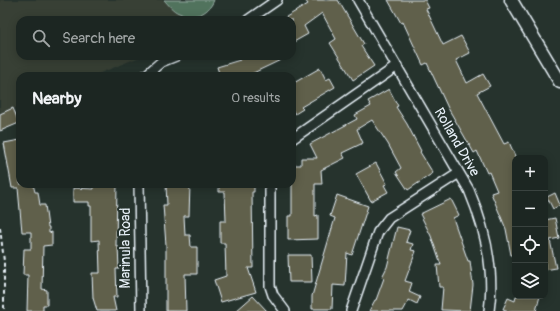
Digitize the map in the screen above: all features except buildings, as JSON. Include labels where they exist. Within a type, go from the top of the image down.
[{"type":"street","points":[[254,16],[277,0]]},
{"type":"street","name":"Rolland Drive","points":[[358,0],[398,66],[475,204],[485,239],[490,276],[489,311]]},
{"type":"street","points":[[511,0],[560,82]]},
{"type":"street","points":[[150,72],[161,62],[166,60]]},
{"type":"street","points":[[296,136],[398,66]]},
{"type":"street","points":[[351,311],[378,232],[382,225],[389,218],[459,173]]},
{"type":"street","name":"Marinula Road","points":[[139,188],[140,311]]},
{"type":"street","points":[[270,188],[270,286],[273,295],[285,311]]},
{"type":"path","points":[[0,228],[4,261],[4,311]]},
{"type":"shaded area","points":[[0,0],[214,0],[204,13],[195,16],[16,16],[16,60],[132,60],[103,72],[16,72],[16,108],[0,114]]},
{"type":"green space","points":[[164,0],[214,0],[204,12],[190,16],[177,12]]}]
